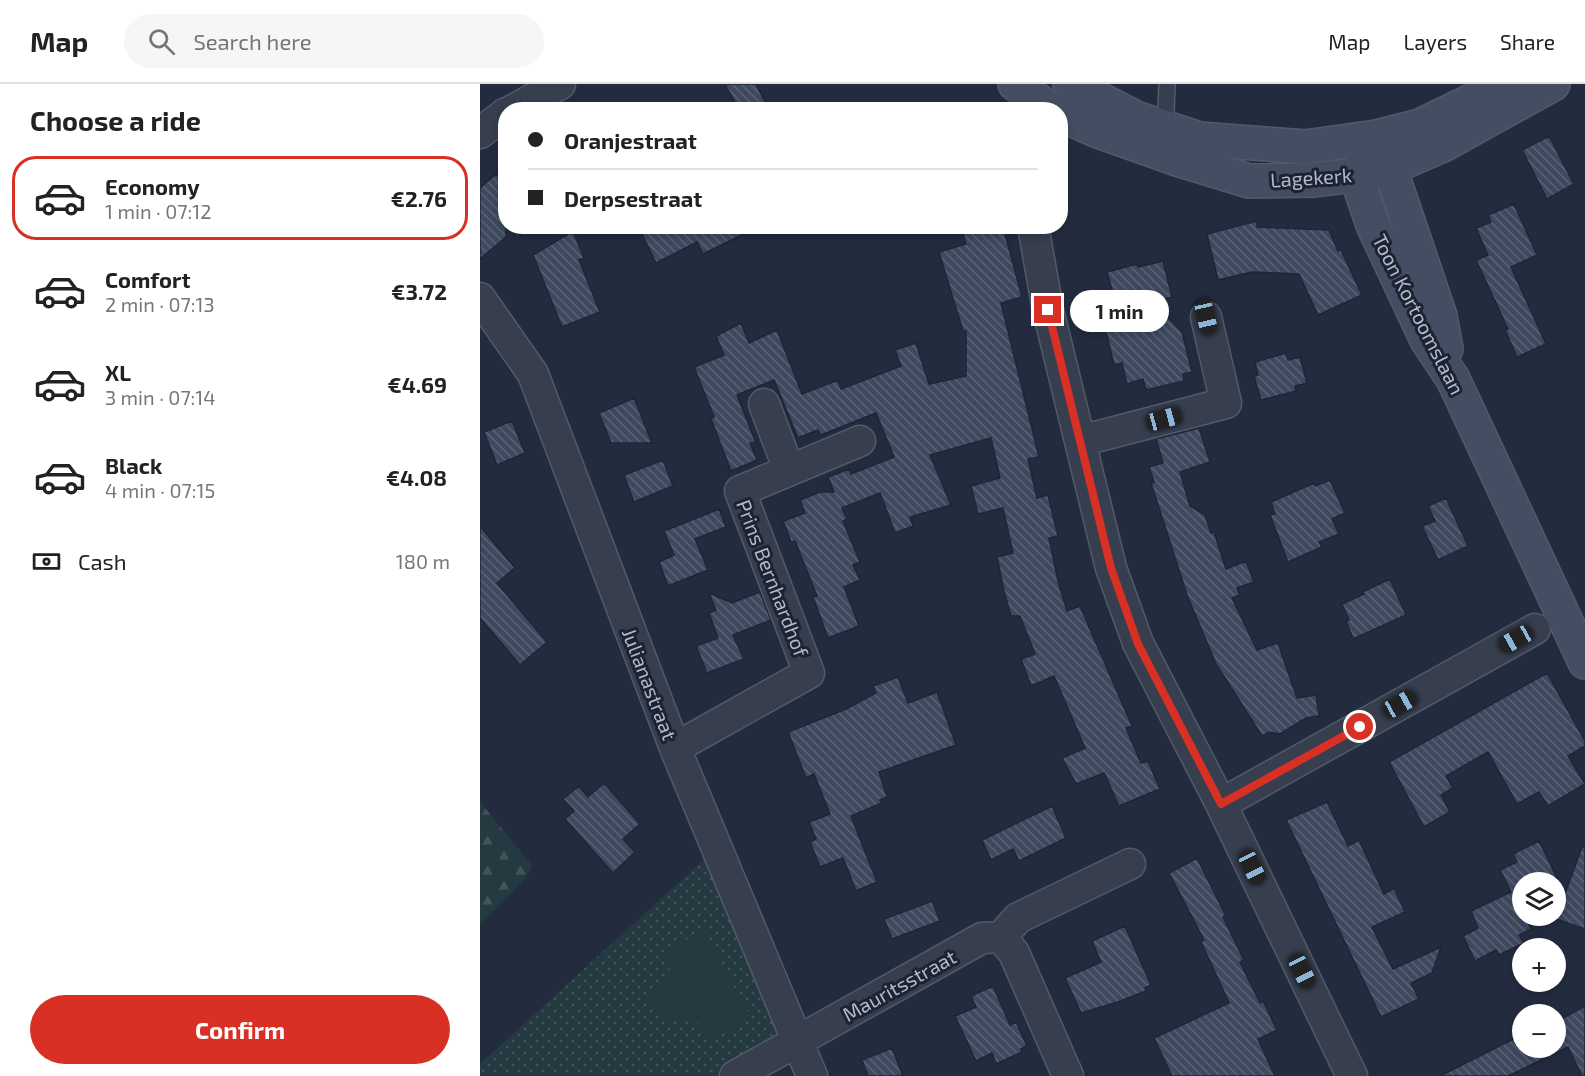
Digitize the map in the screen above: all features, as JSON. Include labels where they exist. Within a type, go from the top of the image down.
[{"type":"street","points":[[527,102],[560,84]]},
{"type":"street","points":[[1015,84],[1040,102]]},
{"type":"street","name":"Lagekerk","points":[[1070,84],[1136,118],[1200,139],[1305,147],[1376,137],[1420,126],[1506,84]]},
{"type":"street","name":"Lagekerk","points":[[1068,118],[1098,131],[1177,159],[1249,181],[1314,180],[1390,168],[1443,145],[1553,84]]},
{"type":"street","points":[[480,133],[498,119]]},
{"type":"street","points":[[1356,175],[1376,137]]},
{"type":"street","name":"Toon Kortoomslaan","points":[[1376,137],[1390,168],[1440,316],[1452,379]]},
{"type":"street","name":"Toon Kortoomslaan","points":[[1356,175],[1373,225],[1427,340],[1452,379],[1585,662]]},
{"type":"street","points":[[1034,234],[1048,310],[1111,568],[1138,644],[1221,804],[1352,1076]]},
{"type":"street","name":"Julianastraat","points":[[480,298],[533,374],[675,748],[812,1076]]},
{"type":"street","points":[[1080,441],[1226,403],[1206,317]]},
{"type":"street","points":[[764,404],[789,470]]},
{"type":"street","name":"Prins Bernhardhof","points":[[675,748],[809,672],[740,491],[860,441]]},
{"type":"street","points":[[1221,804],[1535,629]]},
{"type":"street","points":[[1068,1076],[1014,953],[1001,937],[1018,918],[1130,864]]},
{"type":"street","name":"Mauritsstraat","points":[[735,1076],[982,938],[1001,937]]},
{"type":"lane","points":[[1163,126],[1167,84]]},
{"type":"green space","points":[[480,802],[532,867],[525,879],[480,925]]},
{"type":"green space","points":[[710,854],[781,1030],[778,1041],[722,1076],[480,1076],[480,1064]]},
{"type":"green space","points":[[704,930],[751,1018],[708,1041],[697,1020],[658,1017],[648,1002],[671,973],[662,953]]},
{"type":"building","points":[[725,84],[756,84],[765,102],[735,102]]},
{"type":"building","points":[[1549,136],[1574,184],[1547,199],[1522,150]]},
{"type":"building","points":[[496,174],[498,176],[498,234],[506,234],[506,237],[480,259],[480,188]]},
{"type":"building","points":[[1514,204],[1537,255],[1511,267],[1546,344],[1517,357],[1505,330],[1508,329],[1476,260],[1488,255],[1476,228],[1491,222],[1488,215]]},
{"type":"building","points":[[1257,221],[1257,227],[1329,230],[1362,295],[1318,315],[1299,274],[1252,272],[1218,280],[1207,234]]},
{"type":"building","points":[[568,234],[574,234],[584,258],[579,260],[600,312],[562,327],[533,255]]},
{"type":"building","points":[[642,234],[744,234],[703,254],[697,242],[656,263]]},
{"type":"building","points":[[963,234],[1005,234],[1022,297],[1001,303],[1039,457],[1028,459],[1037,498],[1048,495],[1058,536],[1049,538],[1058,581],[1067,611],[1080,606],[1132,726],[1126,728],[1141,763],[1148,761],[1160,789],[1119,806],[1104,773],[1076,784],[1062,758],[1085,748],[1054,676],[1031,686],[1021,659],[1035,654],[1020,616],[1011,616],[1004,591],[997,557],[1013,553],[1003,508],[978,514],[971,486],[1000,478],[991,438],[930,455],[951,505],[910,517],[913,526],[895,533],[880,493],[842,508],[847,519],[843,521],[860,562],[853,565],[860,580],[844,587],[859,626],[828,638],[813,597],[817,596],[795,541],[791,542],[783,521],[805,513],[800,500],[820,492],[834,492],[828,477],[849,469],[851,474],[894,457],[876,413],[821,435],[818,430],[798,438],[774,380],[739,394],[737,395],[756,443],[750,443],[757,460],[731,471],[711,419],[714,417],[694,367],[724,355],[716,336],[741,323],[749,343],[777,330],[802,394],[838,380],[841,389],[901,366],[895,350],[916,343],[929,384],[966,376],[966,331],[963,331],[939,252],[966,244]]},
{"type":"building","points":[[1163,261],[1172,297],[1153,302],[1182,332],[1192,372],[1183,374],[1184,381],[1146,390],[1143,379],[1127,384],[1122,363],[1114,365],[1100,307],[1104,306],[1101,297],[1114,297],[1107,272],[1137,264],[1138,267]]},
{"type":"building","points":[[1286,353],[1288,360],[1300,357],[1307,383],[1295,386],[1296,391],[1261,400],[1254,376],[1258,375],[1255,362]]},
{"type":"building","points":[[634,398],[652,443],[611,443],[599,413]]},
{"type":"building","points":[[512,421],[525,453],[497,465],[484,432]]},
{"type":"building","points":[[1199,428],[1210,462],[1180,472],[1190,506],[1205,515],[1211,533],[1214,532],[1226,569],[1246,561],[1254,582],[1237,588],[1240,595],[1232,598],[1257,650],[1278,643],[1297,698],[1316,695],[1319,716],[1306,718],[1280,734],[1269,732],[1262,736],[1216,664],[1187,595],[1151,483],[1154,482],[1149,467],[1163,463],[1156,439]]},
{"type":"building","points":[[663,460],[673,486],[634,502],[624,475]]},
{"type":"building","points":[[1330,480],[1345,513],[1332,519],[1339,534],[1319,542],[1322,547],[1288,562],[1270,515],[1275,514],[1271,502],[1314,483],[1315,486]]},
{"type":"building","points":[[1446,498],[1468,546],[1438,560],[1422,526],[1435,521],[1428,506]]},
{"type":"building","points":[[719,509],[726,527],[695,539],[708,570],[668,586],[659,562],[674,555],[664,531]]},
{"type":"building","points":[[480,526],[515,568],[497,583],[547,642],[520,665],[480,618]]},
{"type":"building","points":[[1390,579],[1406,615],[1353,639],[1346,621],[1349,620],[1342,604]]},
{"type":"building","points":[[760,592],[771,620],[733,635],[744,659],[707,673],[696,646],[718,638],[709,613],[716,610],[709,593],[732,603]]},
{"type":"building","points":[[1547,673],[1585,741],[1585,746],[1568,756],[1585,784],[1548,806],[1539,792],[1517,804],[1488,752],[1446,776],[1453,788],[1441,795],[1450,812],[1424,827],[1389,762]]},
{"type":"building","points":[[898,677],[908,703],[937,692],[956,745],[879,772],[887,797],[880,800],[882,803],[851,816],[877,882],[856,891],[843,858],[820,867],[810,842],[816,839],[809,822],[830,814],[814,774],[806,778],[788,732],[846,709],[876,693],[873,686]]},
{"type":"building","points":[[604,783],[640,824],[623,839],[635,852],[613,873],[565,819],[574,811],[563,799],[579,786],[588,797]]},
{"type":"building","points":[[1327,802],[1348,846],[1359,840],[1384,894],[1394,888],[1405,912],[1372,927],[1393,969],[1441,947],[1432,973],[1411,983],[1419,999],[1381,1017],[1286,820]]},
{"type":"building","points":[[1052,806],[1066,838],[1019,861],[1013,849],[991,860],[982,840]]},
{"type":"building","points":[[1539,841],[1554,872],[1512,872],[1512,926],[1530,926],[1531,929],[1519,935],[1521,938],[1512,938],[1512,949],[1499,955],[1496,950],[1475,961],[1463,936],[1478,928],[1471,911],[1511,892],[1500,870],[1517,862],[1513,854]]},
{"type":"building","points":[[1582,847],[1585,847],[1585,929],[1566,922],[1566,891]]},
{"type":"building","points":[[1197,858],[1226,916],[1223,917],[1244,960],[1240,962],[1260,1003],[1263,1001],[1277,1030],[1258,1039],[1275,1076],[1172,1076],[1154,1038],[1229,1003],[1201,942],[1204,940],[1169,873]]},
{"type":"building","points":[[932,901],[940,921],[892,939],[884,919]]},
{"type":"building","points":[[1125,926],[1151,985],[1145,988],[1146,991],[1081,1013],[1065,978],[1101,962],[1092,941]]},
{"type":"building","points":[[993,986],[1010,1025],[1016,1022],[1027,1046],[1021,1049],[1022,1052],[996,1064],[992,1053],[976,1061],[955,1016],[976,1007],[971,996]]},
{"type":"building","points":[[1585,1006],[1585,1076],[1582,1076],[1568,1047],[1566,1048],[1566,1016]]},
{"type":"building","points":[[1512,1040],[1512,1058],[1545,1058],[1508,1076],[1440,1076]]},
{"type":"building","points":[[892,1048],[903,1076],[868,1076],[862,1060]]},
{"type":"route","points":[[1048,310],[1111,568],[1138,644],[1221,804],[1360,727]]}]
